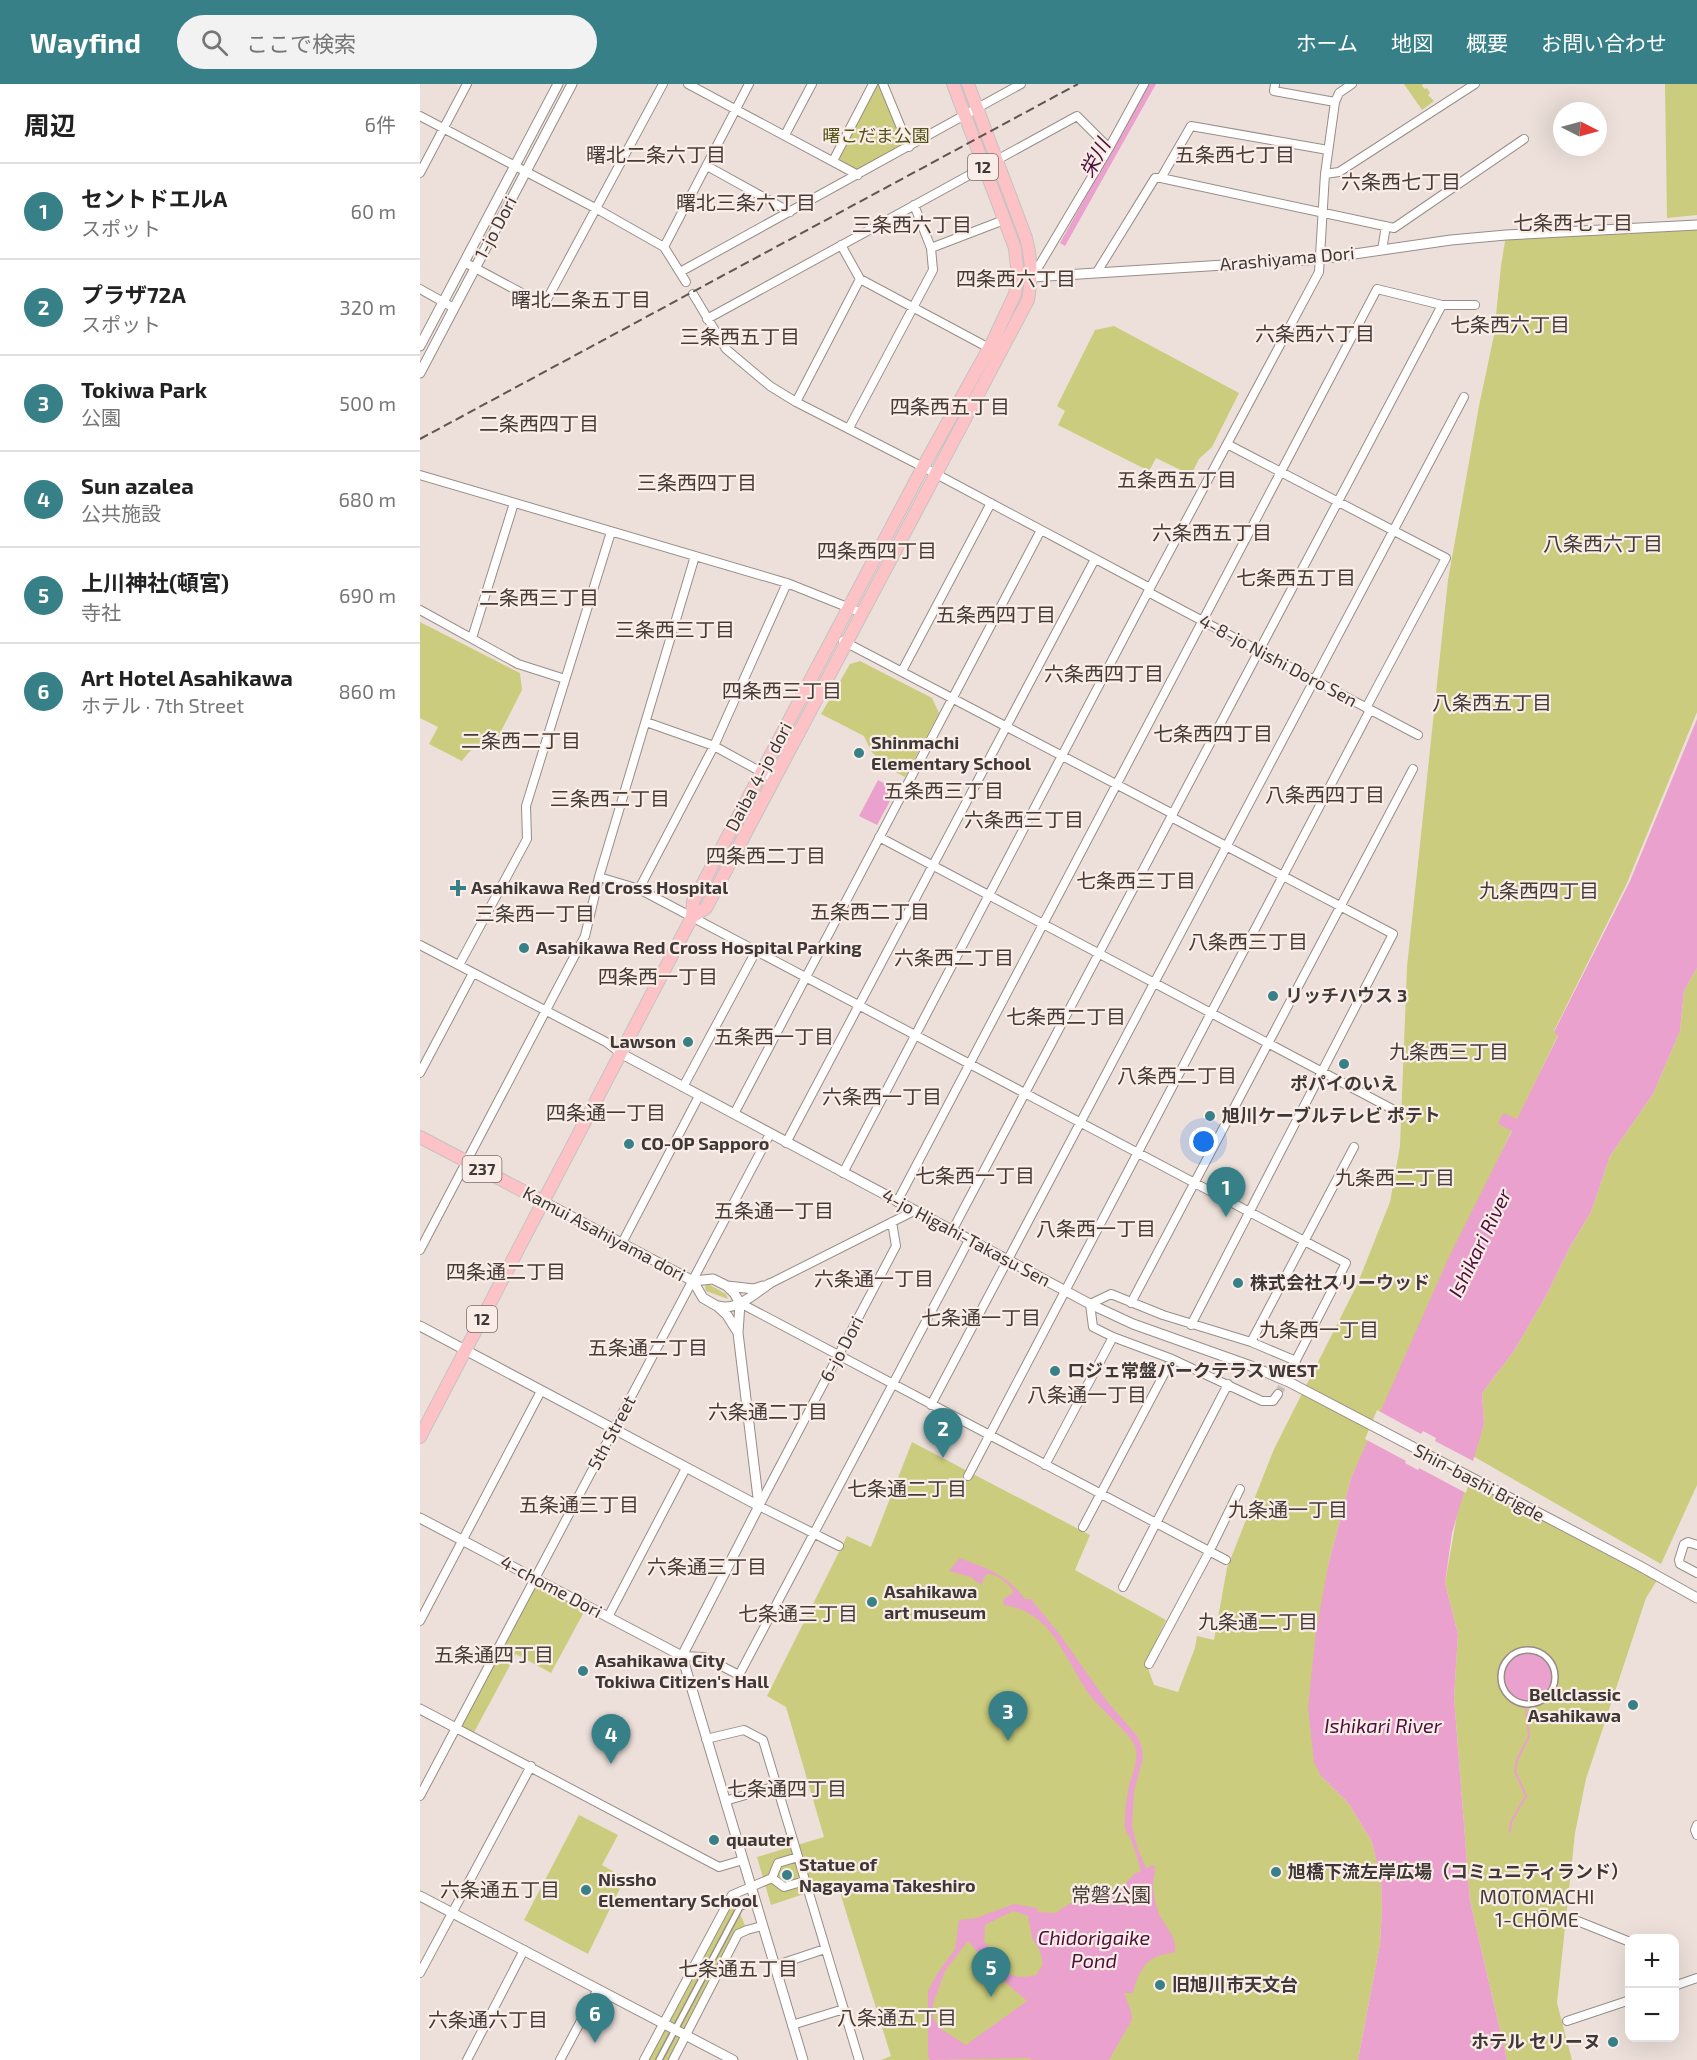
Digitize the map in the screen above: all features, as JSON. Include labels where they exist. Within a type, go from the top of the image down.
[{"type":"highway","name":"Daiba 4-jo dori","points":[[544,1202],[692,917],[693,902],[923,466],[991,345],[1015,294],[1017,277],[1015,249],[953,84]]},
{"type":"highway","name":"Daiba 4-jo dori","points":[[692,917],[705,908],[1028,300],[1032,277],[1032,258],[968,84]]},
{"type":"highway","points":[[1015,249],[1032,277]]},
{"type":"highway","name":"12","points":[[991,345],[1032,277]]},
{"type":"highway","name":"Kamui Asahiyama dori","points":[[420,1137],[544,1202]]},
{"type":"highway","name":"12","points":[[420,1437],[544,1202]]},
{"type":"street","points":[[420,173],[467,84]]},
{"type":"street","name":"1-jo Dori","points":[[420,346],[558,84]]},
{"type":"street","name":"1-jo Dori","points":[[420,373],[572,84]]},
{"type":"street","points":[[464,262],[544,305],[663,84]]},
{"type":"street","points":[[688,84],[858,175]]},
{"type":"street","points":[[664,247],[749,84]]},
{"type":"street","points":[[785,135],[812,84]]},
{"type":"street","points":[[833,161],[873,84]]},
{"type":"street","points":[[883,84],[909,147]]},
{"type":"street","points":[[680,272],[1021,84]]},
{"type":"street","points":[[1032,277],[1109,148],[1144,84]]},
{"type":"street","points":[[1275,84],[1274,91],[1335,102]]},
{"type":"street","points":[[843,1173],[1319,272],[1325,174],[1335,102],[1339,93],[1352,84]]},
{"type":"street","points":[[1325,174],[1339,172],[1475,84]]},
{"type":"street","points":[[420,116],[664,247],[686,282]]},
{"type":"street","points":[[707,319],[1077,116],[1109,148]]},
{"type":"street","points":[[1161,178],[1191,126],[1328,150]]},
{"type":"street","points":[[1097,272],[1155,178],[1394,228],[1524,139]]},
{"type":"street","points":[[707,166],[790,212]]},
{"type":"street","points":[[849,428],[933,270],[931,248],[914,205]]},
{"type":"street","points":[[931,248],[1004,220]]},
{"type":"street","name":"Arashiyama Dori","points":[[1032,277],[1320,259],[1451,240],[1697,225]]},
{"type":"street","points":[[1382,250],[1386,226]]},
{"type":"street","points":[[841,245],[860,279],[913,309],[991,345]]},
{"type":"street","points":[[796,402],[860,279]]},
{"type":"street","points":[[897,1202],[1377,289],[1442,305],[1475,305]]},
{"type":"street","points":[[420,290],[454,308]]},
{"type":"street","name":"4-8-jo Nishi Doro Sen","points":[[693,294],[726,349],[770,386],[796,402],[923,466],[1095,559],[1203,621],[1368,709],[1283,876],[968,1476]]},
{"type":"street","points":[[952,1231],[1442,305]]},
{"type":"street","points":[[931,1405],[1464,397]]},
{"type":"street","points":[[1227,444],[1446,558],[1368,709],[1418,735]]},
{"type":"street","points":[[420,475],[787,583],[862,613]]},
{"type":"street","points":[[472,638],[514,503]]},
{"type":"street","points":[[902,671],[991,504]]},
{"type":"street","points":[[734,1114],[1041,530]]},
{"type":"street","points":[[459,965],[527,839],[526,806],[611,532]]},
{"type":"street","points":[[420,1250],[585,936],[599,877],[695,556]]},
{"type":"street","points":[[786,1143],[1095,559]]},
{"type":"street","points":[[639,889],[714,746],[787,583]]},
{"type":"street","points":[[420,610],[518,664],[565,679]]},
{"type":"street","points":[[833,636],[1007,726],[1393,934],[1191,1325]]},
{"type":"street","points":[[646,722],[714,746],[774,779]]},
{"type":"street","points":[[1131,1303],[1413,769]]},
{"type":"street","points":[[879,837],[1394,1110]]},
{"type":"street","points":[[599,877],[639,889],[1346,1263],[1294,1363],[1251,1342],[1191,1325],[1111,1294],[1090,1304],[1093,1327],[1172,1359],[1262,1401],[1276,1398]]},
{"type":"street","points":[[420,945],[606,1042],[621,1054]]},
{"type":"street","points":[[683,1087],[756,951]]},
{"type":"street","points":[[420,1073],[473,973]]},
{"type":"street","name":"4-jo Higahi-Takasu Sen","points":[[621,1054],[1090,1304],[1133,1324],[1251,1366],[1322,1399]]},
{"type":"street","points":[[622,1243],[699,1096]]},
{"type":"street","name":"5th Street","points":[[420,1796],[770,1134]]},
{"type":"street","points":[[1251,1342],[1354,1147]]},
{"type":"street","name":"Kamui Asahiyama dori","points":[[544,1202],[693,1281],[704,1298],[717,1306],[735,1325],[738,1333]]},
{"type":"street","points":[[717,1306],[727,1308],[740,1303],[769,1284],[914,1211]]},
{"type":"street","name":"6-jo Dori","points":[[759,1506],[896,1246],[892,1222]]},
{"type":"street","points":[[682,1656],[704,1657],[739,1675],[969,1240]]},
{"type":"street","name":"Kamui Asahiyama dori","points":[[693,1281],[713,1279],[727,1286],[754,1289],[769,1284]]},
{"type":"street","points":[[727,1286],[735,1293],[740,1303],[738,1333],[759,1506],[682,1656],[803,2060]]},
{"type":"street","points":[[740,1303],[1226,1560]]},
{"type":"street","points":[[420,1326],[686,1468],[839,1546]]},
{"type":"street","points":[[1046,1465],[1113,1337]]},
{"type":"street","points":[[1083,1527],[1172,1359]]},
{"type":"street","points":[[1123,1587],[1228,1384]]},
{"type":"street","points":[[420,1621],[541,1391]]},
{"type":"street","name":"Shin-bashi Brigde","points":[[1322,1399],[1697,1598]]},
{"type":"street","points":[[608,1617],[686,1468]]},
{"type":"street","points":[[1149,1664],[1240,1489]]},
{"type":"street","name":"4-chome Dori","points":[[420,1518],[682,1656]]},
{"type":"street","points":[[1697,1545],[1688,1542],[1684,1544],[1679,1560],[1680,1564],[1697,1573]]},
{"type":"street","points":[[1533,1650],[1549,1659],[1555,1678],[1553,1689],[1543,1700],[1520,1704],[1506,1694],[1501,1682],[1501,1672],[1504,1663],[1511,1656],[1519,1651],[1533,1650]]},
{"type":"street","points":[[420,1709],[719,1867],[742,1860]]},
{"type":"street","points":[[706,1740],[744,1730],[763,1740],[859,2060]]},
{"type":"street","points":[[420,1973],[531,1767]]},
{"type":"street","points":[[725,1801],[776,1786]]},
{"type":"street","points":[[1697,1825],[1695,1830],[1697,1835]]},
{"type":"street","points":[[644,2060],[732,1895],[772,1878],[778,1863],[798,1857]]},
{"type":"street","points":[[772,1878],[784,1887],[805,1881]]},
{"type":"street","points":[[420,1896],[733,2060]]},
{"type":"street","points":[[659,2060],[740,1907],[755,1902]]},
{"type":"street","points":[[1575,1920],[1625,1940]]},
{"type":"street","points":[[673,2060],[738,1934],[762,1926]]},
{"type":"street","points":[[774,1966],[825,1949]]},
{"type":"street","points":[[467,2060],[525,1950]]},
{"type":"street","points":[[1679,1984],[1697,1978]]},
{"type":"street","points":[[560,2060],[598,1989]]},
{"type":"street","points":[[1567,2021],[1625,2001]]},
{"type":"street","points":[[792,2025],[844,2009]]},
{"type":"green space","name":"曙こだま公園","points":[[873,84],[883,84],[909,147],[858,175],[833,161]]},
{"type":"green space","points":[[1404,84],[1423,84],[1422,86],[1427,88],[1430,93],[1428,95],[1434,101],[1422,110]]},
{"type":"green space","points":[[1665,84],[1697,84],[1697,215],[1667,218]]},
{"type":"green space","points":[[1697,225],[1697,712],[1627,883],[1554,1031],[1558,1035],[1517,1120],[1498,1124],[1512,1130],[1351,1478],[1328,1566],[1321,1776],[1349,1804],[1372,1842],[1381,1882],[1380,1944],[1358,2060],[881,2060],[891,2056],[837,1883],[771,1905],[757,1857],[824,1837],[786,1707],[767,1696],[847,1536],[871,1547],[912,1442],[1090,1535],[1075,1570],[1166,1620],[1146,1663],[1154,1685],[1178,1692],[1195,1648],[1197,1636],[1214,1640],[1227,1568],[1274,1449],[1357,1285],[1390,1202],[1400,1146],[1407,967],[1448,580],[1494,335],[1506,235]]},
{"type":"green space","points":[[1114,326],[1239,393],[1212,447],[1199,459],[1191,475],[1156,458],[1149,471],[1058,425],[1065,411],[1057,406],[1095,330]]},
{"type":"green space","points":[[420,622],[520,673],[522,690],[492,749],[474,748],[462,761],[429,744],[438,727],[420,718]]},
{"type":"green space","points":[[860,661],[932,698],[939,713],[905,777],[880,761],[871,751],[864,736],[821,714],[850,664]]},
{"type":"green space","points":[[1697,968],[1697,1485],[1661,1564],[1473,1456],[1484,1424],[1482,1393],[1514,1351],[1546,1296],[1570,1247],[1591,1212],[1610,1156],[1653,1094],[1680,1031],[1684,991]]},
{"type":"green space","points":[[708,1284],[726,1294],[728,1299],[706,1291],[705,1286]]},
{"type":"green space","points":[[1464,1475],[1659,1577],[1646,1598],[1586,1779],[1575,1833],[1557,2003],[1572,2060],[1507,2060],[1470,1901],[1454,1697],[1458,1634],[1445,1583]]},
{"type":"green space","points":[[533,1584],[585,1610],[551,1673],[516,1654],[472,1736],[456,1728]]},
{"type":"green space","points":[[579,1815],[618,1835],[602,1865],[625,1878],[588,1954],[524,1920]]},
{"type":"green space","points":[[732,1895],[747,1930],[738,1934],[673,2060],[644,2060]]},
{"type":"water","points":[[1148,84],[1156,84],[1065,246],[1060,243]]},
{"type":"water","name":"Ishikari River","points":[[1697,719],[1697,968],[1684,991],[1680,1031],[1653,1094],[1610,1156],[1591,1212],[1570,1247],[1546,1296],[1514,1351],[1482,1393],[1484,1424],[1452,1533],[1445,1583],[1458,1634],[1454,1697],[1470,1901],[1507,2060],[1358,2060],[1380,1944],[1381,1882],[1372,1842],[1349,1804],[1321,1776],[1314,1762],[1308,1708],[1316,1632],[1328,1566],[1351,1478],[1448,1259],[1512,1131],[1498,1124],[1503,1113],[1517,1119],[1558,1036],[1554,1032],[1630,881]]},
{"type":"water","points":[[878,780],[896,790],[877,825],[859,816]]},
{"type":"water","name":"Chidorigaike Pond","points":[[960,1558],[996,1573],[1011,1584],[1025,1599],[1031,1599],[1060,1635],[1106,1700],[1138,1737],[1142,1749],[1143,1758],[1134,1792],[1132,1827],[1146,1868],[1154,1865],[1153,1887],[1156,1902],[1159,1914],[1174,1940],[1175,1952],[1160,1955],[1147,1963],[1140,1972],[1133,1993],[1124,1993],[1132,2020],[1109,2060],[1032,2060],[1028,2058],[930,2060],[928,2057],[928,1991],[955,1949],[959,1920],[976,1918],[1014,1904],[1037,1908],[1038,1912],[1055,1913],[1085,1894],[1110,1893],[1123,1886],[1134,1874],[1141,1871],[1125,1828],[1127,1795],[1136,1763],[1133,1742],[1092,1698],[1047,1628],[1035,1617],[1021,1609],[1003,1605],[1004,1598],[1012,1594],[1013,1590],[1004,1581],[994,1575],[986,1574],[981,1585],[971,1577],[949,1571]],"holes":[[[1013,1911],[1028,1916],[1032,1938],[1040,1951],[1043,1964],[1036,1975],[1022,1977],[1007,1972],[994,1958],[995,1952],[984,1942],[985,1925]],[[968,1941],[998,1976],[1027,2001],[966,2045],[941,2029],[933,2018],[933,2004],[945,1971]]]},
{"type":"water","points":[[1523,1653],[1533,1653],[1548,1663],[1552,1677],[1551,1686],[1542,1697],[1533,1701],[1523,1701],[1508,1691],[1504,1682],[1504,1672],[1514,1657]]},
{"type":"pier","points":[[1377,1410],[1421,1434],[1423,1431],[1436,1438],[1435,1441],[1475,1462],[1466,1493],[1419,1468],[1418,1470],[1365,1439]]},
{"type":"waterway","points":[[1510,1832],[1511,1822],[1526,1796],[1515,1771],[1517,1760],[1529,1736],[1526,1708]]},
{"type":"tunnel","points":[[1278,1394],[1293,1366]]},
{"type":"railway","points":[[420,439],[1078,84]]},
{"type":"place","name":"Shinmachi Elementary School","points":[[859,753]]},
{"type":"place","name":"Asahikawa Red Cross Hospital","points":[[458,888]]},
{"type":"place","name":"Asahikawa Red Cross Hospital Parking","points":[[524,948]]},
{"type":"place","name":"リッチハウス 3","points":[[1273,996]]},
{"type":"place","name":"Lawson","points":[[688,1042]]},
{"type":"place","name":"ポパイのいえ","points":[[1344,1064]]},
{"type":"place","name":"旭川ケーブルテレビ ポテト","points":[[1210,1116]]},
{"type":"place","name":"CO-OP Sapporo","points":[[629,1144]]},
{"type":"place","name":"セントドエルA","points":[[1226,1217]]},
{"type":"place","name":"株式会社スリーウッド","points":[[1238,1283]]},
{"type":"place","name":"ロジェ常盤パークテラス WEST","points":[[1055,1371]]},
{"type":"place","name":"プラザ72A","points":[[943,1458]]},
{"type":"place","name":"Asahikawa art museum","points":[[872,1602]]},
{"type":"place","name":"Asahikawa City Tokiwa Citizen's Hall","points":[[583,1671]]},
{"type":"place","name":"Bellclassic Asahikawa","points":[[1633,1705]]},
{"type":"place","name":"Tokiwa Park","points":[[1008,1741]]},
{"type":"place","name":"Sun azalea","points":[[611,1764]]},
{"type":"place","name":"quauter","points":[[714,1840]]},
{"type":"place","name":"旭橋下流左岸広場（コミュニティランド）","points":[[1276,1872]]},
{"type":"place","name":"Statue of Nagayama Takeshiro","points":[[787,1875]]},
{"type":"place","name":"Nissho Elementary School","points":[[586,1890]]},
{"type":"place","name":"旧旭川市天文台","points":[[1160,1985]]},
{"type":"place","name":"上川神社(頓宮)","points":[[991,1997]]},
{"type":"place","name":"ホテル セリーヌ","points":[[1613,2042]]},
{"type":"place","name":"Art Hotel Asahikawa","points":[[595,2043]]},
{"type":"district","name":"曙北二条六丁目","points":[[656,155]]},
{"type":"district","name":"五条西七丁目","points":[[1235,155]]},
{"type":"district","name":"六条西七丁目","points":[[1401,182]]},
{"type":"district","name":"曙北三条六丁目","points":[[746,203]]},
{"type":"district","name":"七条西七丁目","points":[[1573,223]]},
{"type":"district","name":"三条西六丁目","points":[[912,225]]},
{"type":"district","name":"四条西六丁目","points":[[1016,279]]},
{"type":"district","name":"曙北二条五丁目","points":[[581,300]]},
{"type":"district","name":"七条西六丁目","points":[[1510,325]]},
{"type":"district","name":"六条西六丁目","points":[[1315,334]]},
{"type":"district","name":"三条西五丁目","points":[[740,337]]},
{"type":"district","name":"四条西五丁目","points":[[950,407]]},
{"type":"district","name":"二条西四丁目","points":[[539,424]]},
{"type":"district","name":"五条西五丁目","points":[[1177,480]]},
{"type":"district","name":"三条西四丁目","points":[[697,483]]},
{"type":"district","name":"六条西五丁目","points":[[1212,533]]},
{"type":"district","name":"八条西六丁目","points":[[1603,544]]},
{"type":"district","name":"四条西四丁目","points":[[877,551]]},
{"type":"district","name":"七条西五丁目","points":[[1296,578]]},
{"type":"district","name":"二条西三丁目","points":[[539,598]]},
{"type":"district","name":"五条西四丁目","points":[[996,615]]},
{"type":"district","name":"三条西三丁目","points":[[675,630]]},
{"type":"district","name":"六条西四丁目","points":[[1104,674]]},
{"type":"district","name":"四条西三丁目","points":[[782,691]]},
{"type":"district","name":"八条西五丁目","points":[[1492,703]]},
{"type":"district","name":"七条西四丁目","points":[[1213,734]]},
{"type":"district","name":"二条西二丁目","points":[[521,741]]},
{"type":"district","name":"五条西三丁目","points":[[944,791]]},
{"type":"district","name":"八条西四丁目","points":[[1325,795]]},
{"type":"district","name":"三条西二丁目","points":[[610,799]]},
{"type":"district","name":"六条西三丁目","points":[[1024,820]]},
{"type":"district","name":"四条西二丁目","points":[[766,856]]},
{"type":"district","name":"七条西三丁目","points":[[1136,881]]},
{"type":"district","name":"九条西四丁目","points":[[1539,891]]},
{"type":"district","name":"五条西二丁目","points":[[870,912]]},
{"type":"district","name":"三条西一丁目","points":[[535,914]]},
{"type":"district","name":"八条西三丁目","points":[[1248,942]]},
{"type":"district","name":"六条西二丁目","points":[[954,958]]},
{"type":"district","name":"四条西一丁目","points":[[658,977]]},
{"type":"district","name":"七条西二丁目","points":[[1066,1017]]},
{"type":"district","name":"五条西一丁目","points":[[774,1037]]},
{"type":"district","name":"九条西三丁目","points":[[1449,1052]]},
{"type":"district","name":"八条西二丁目","points":[[1177,1076]]},
{"type":"district","name":"六条西一丁目","points":[[882,1097]]},
{"type":"district","name":"四条通一丁目","points":[[606,1113]]},
{"type":"district","name":"七条西一丁目","points":[[975,1176]]},
{"type":"district","name":"九条西二丁目","points":[[1395,1178]]},
{"type":"district","name":"五条通一丁目","points":[[774,1211]]},
{"type":"district","name":"八条西一丁目","points":[[1096,1229]]},
{"type":"district","name":"四条通二丁目","points":[[506,1272]]},
{"type":"district","name":"六条通一丁目","points":[[874,1279]]},
{"type":"district","name":"七条通一丁目","points":[[981,1318]]},
{"type":"district","name":"九条西一丁目","points":[[1319,1330]]},
{"type":"district","name":"五条通二丁目","points":[[648,1348]]},
{"type":"district","name":"八条通一丁目","points":[[1087,1395]]},
{"type":"district","name":"六条通二丁目","points":[[768,1412]]},
{"type":"district","name":"七条通二丁目","points":[[907,1489]]},
{"type":"district","name":"五条通三丁目","points":[[579,1505]]},
{"type":"district","name":"九条通一丁目","points":[[1288,1510]]},
{"type":"district","name":"六条通三丁目","points":[[707,1567]]},
{"type":"district","name":"七条通三丁目","points":[[798,1614]]},
{"type":"district","name":"九条通二丁目","points":[[1258,1622]]},
{"type":"district","name":"五条通四丁目","points":[[494,1655]]},
{"type":"district","name":"七条通四丁目","points":[[787,1789]]},
{"type":"district","name":"六条通五丁目","points":[[500,1890]]},
{"type":"district","name":"常磐公園","points":[[1111,1895]]},
{"type":"district","name":"MOTOMACHI 1-CHŌME","points":[[1537,1908]]},
{"type":"district","name":"七条通五丁目","points":[[738,1969]]},
{"type":"district","name":"八条通五丁目","points":[[897,2018]]},
{"type":"district","name":"六条通六丁目","points":[[488,2020]]},
{"type":"water label","name":"栄川","points":[[1095,158]]}]
